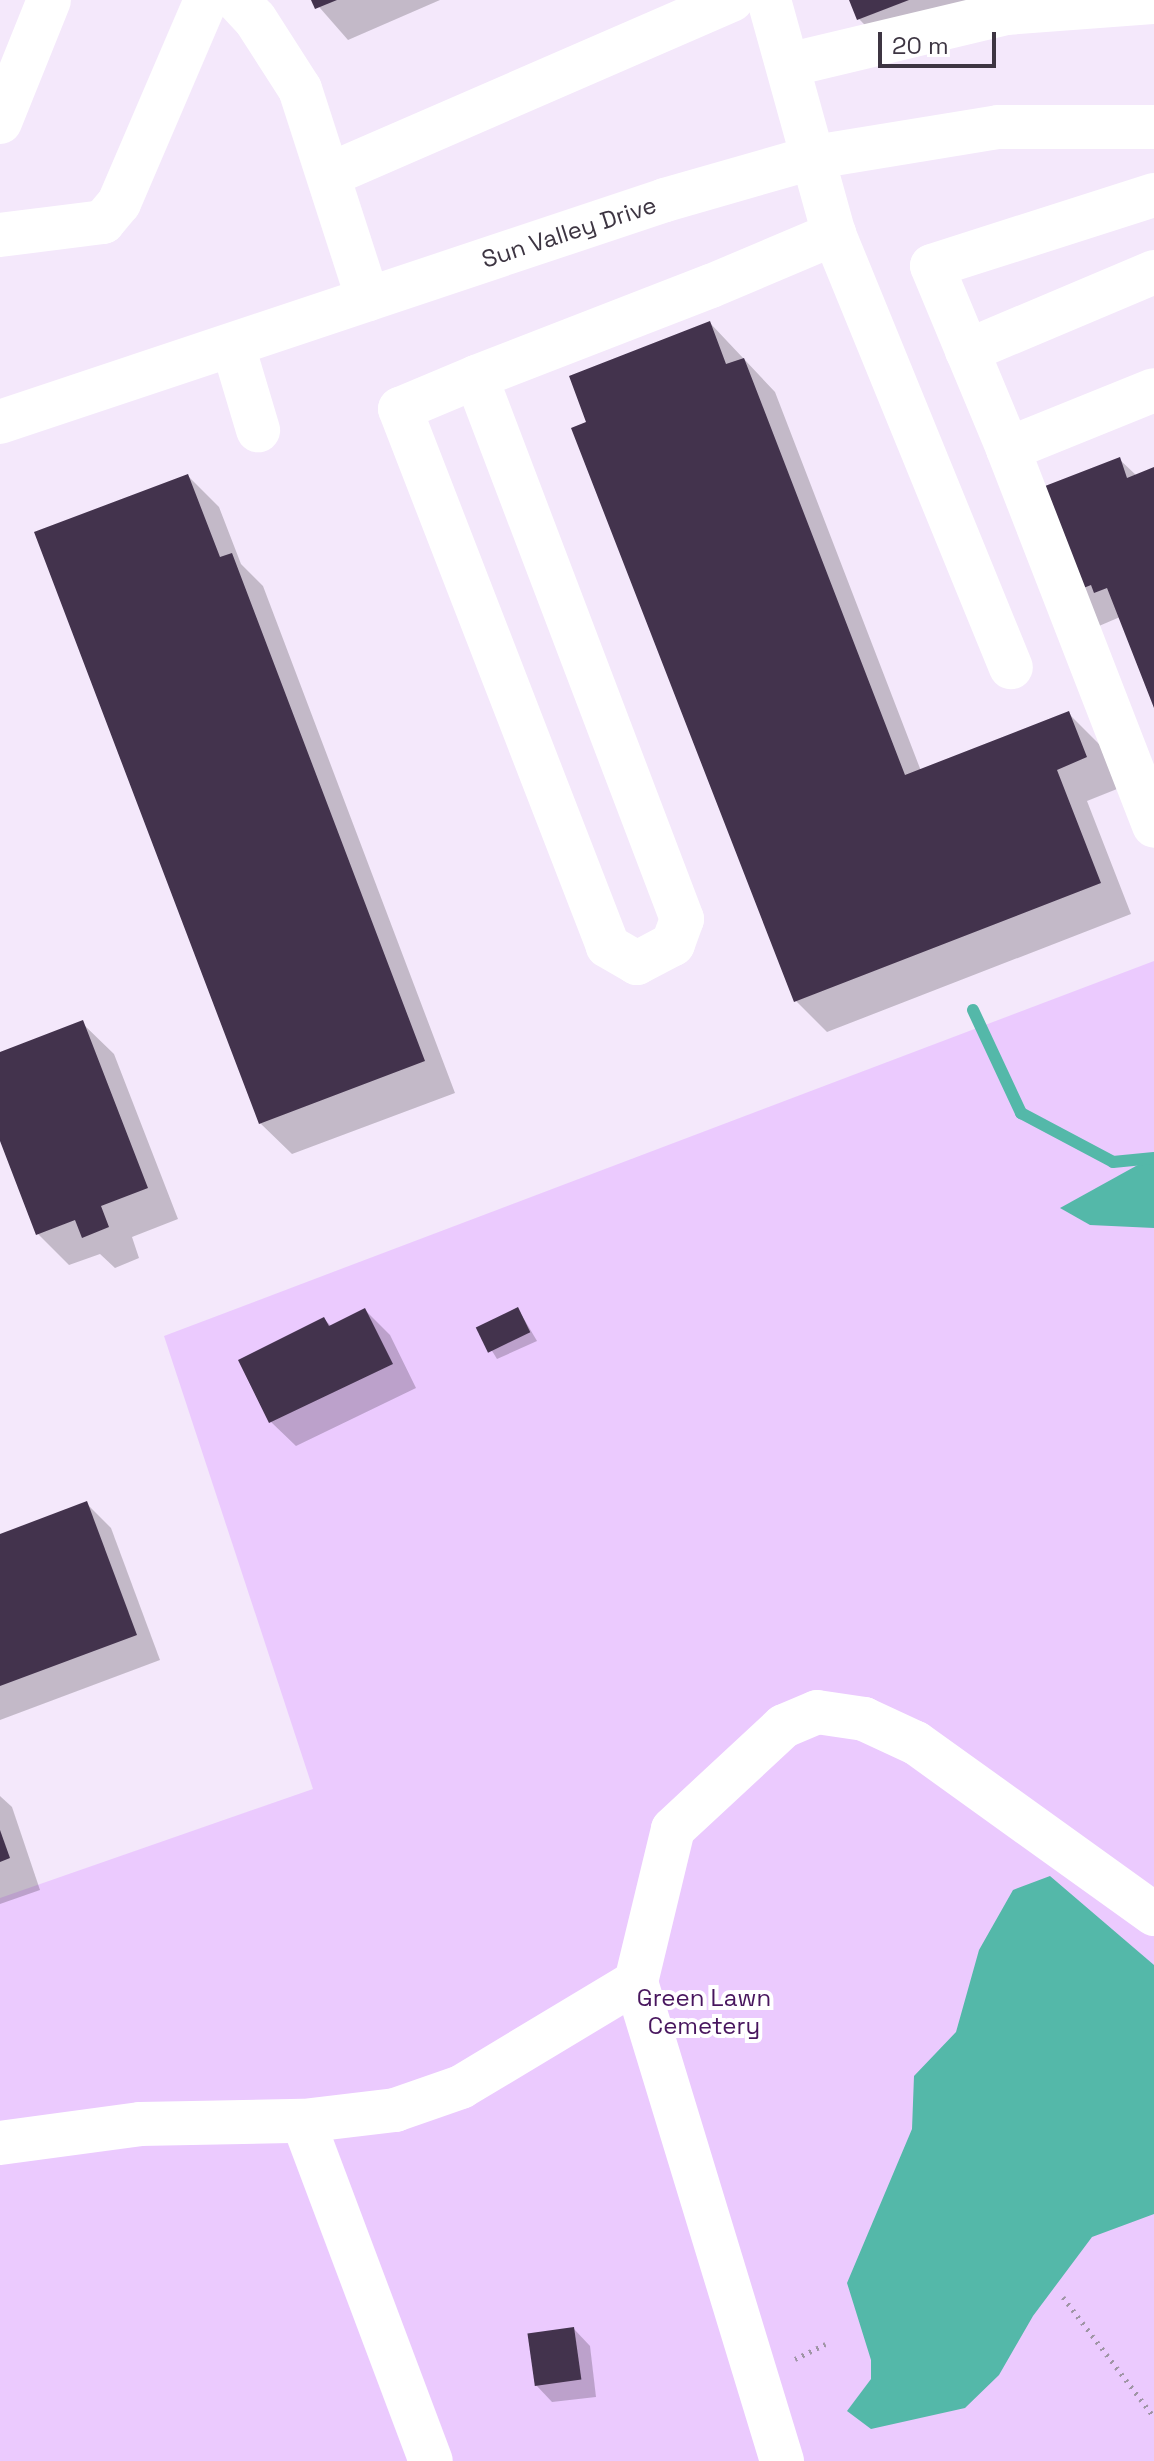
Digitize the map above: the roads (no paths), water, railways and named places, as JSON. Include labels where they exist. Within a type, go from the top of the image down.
[{"type":"street","points":[[0,122],[49,0]]},
{"type":"street","points":[[0,235],[103,222],[119,203],[206,0]]},
{"type":"street","points":[[237,0],[255,19],[300,89],[331,174],[368,299]]},
{"type":"street","points":[[331,174],[732,0]]},
{"type":"street","points":[[769,0],[834,234],[1011,667]]},
{"type":"street","points":[[788,65],[1006,13],[1154,2]]},
{"type":"street","name":"Sun Valley Drive","points":[[0,422],[665,200],[815,157],[998,127],[1154,127]]},
{"type":"street","points":[[1154,195],[932,266],[1008,449],[1154,826]]},
{"type":"street","points":[[476,377],[682,919],[673,944],[637,963],[608,946],[400,409],[476,377],[834,234]]},
{"type":"street","points":[[967,351],[1154,272]]},
{"type":"street","points":[[233,346],[258,430]]},
{"type":"street","points":[[1008,449],[1154,390]]},
{"type":"street","points":[[782,2461],[636,1982],[673,1829],[784,1726],[817,1712],[864,1719],[916,1743],[1154,1914]]},
{"type":"street","points":[[0,2143],[140,2124],[303,2121],[395,2110],[461,2087],[636,1982]]},
{"type":"street","points":[[303,2121],[431,2461]]},
{"type":"waterway","points":[[973,1010],[1021,1113],[1113,1162],[1154,1158]]},
{"type":"park label","name":"Green Lawn Cemetery","points":[[704,2012]]}]
